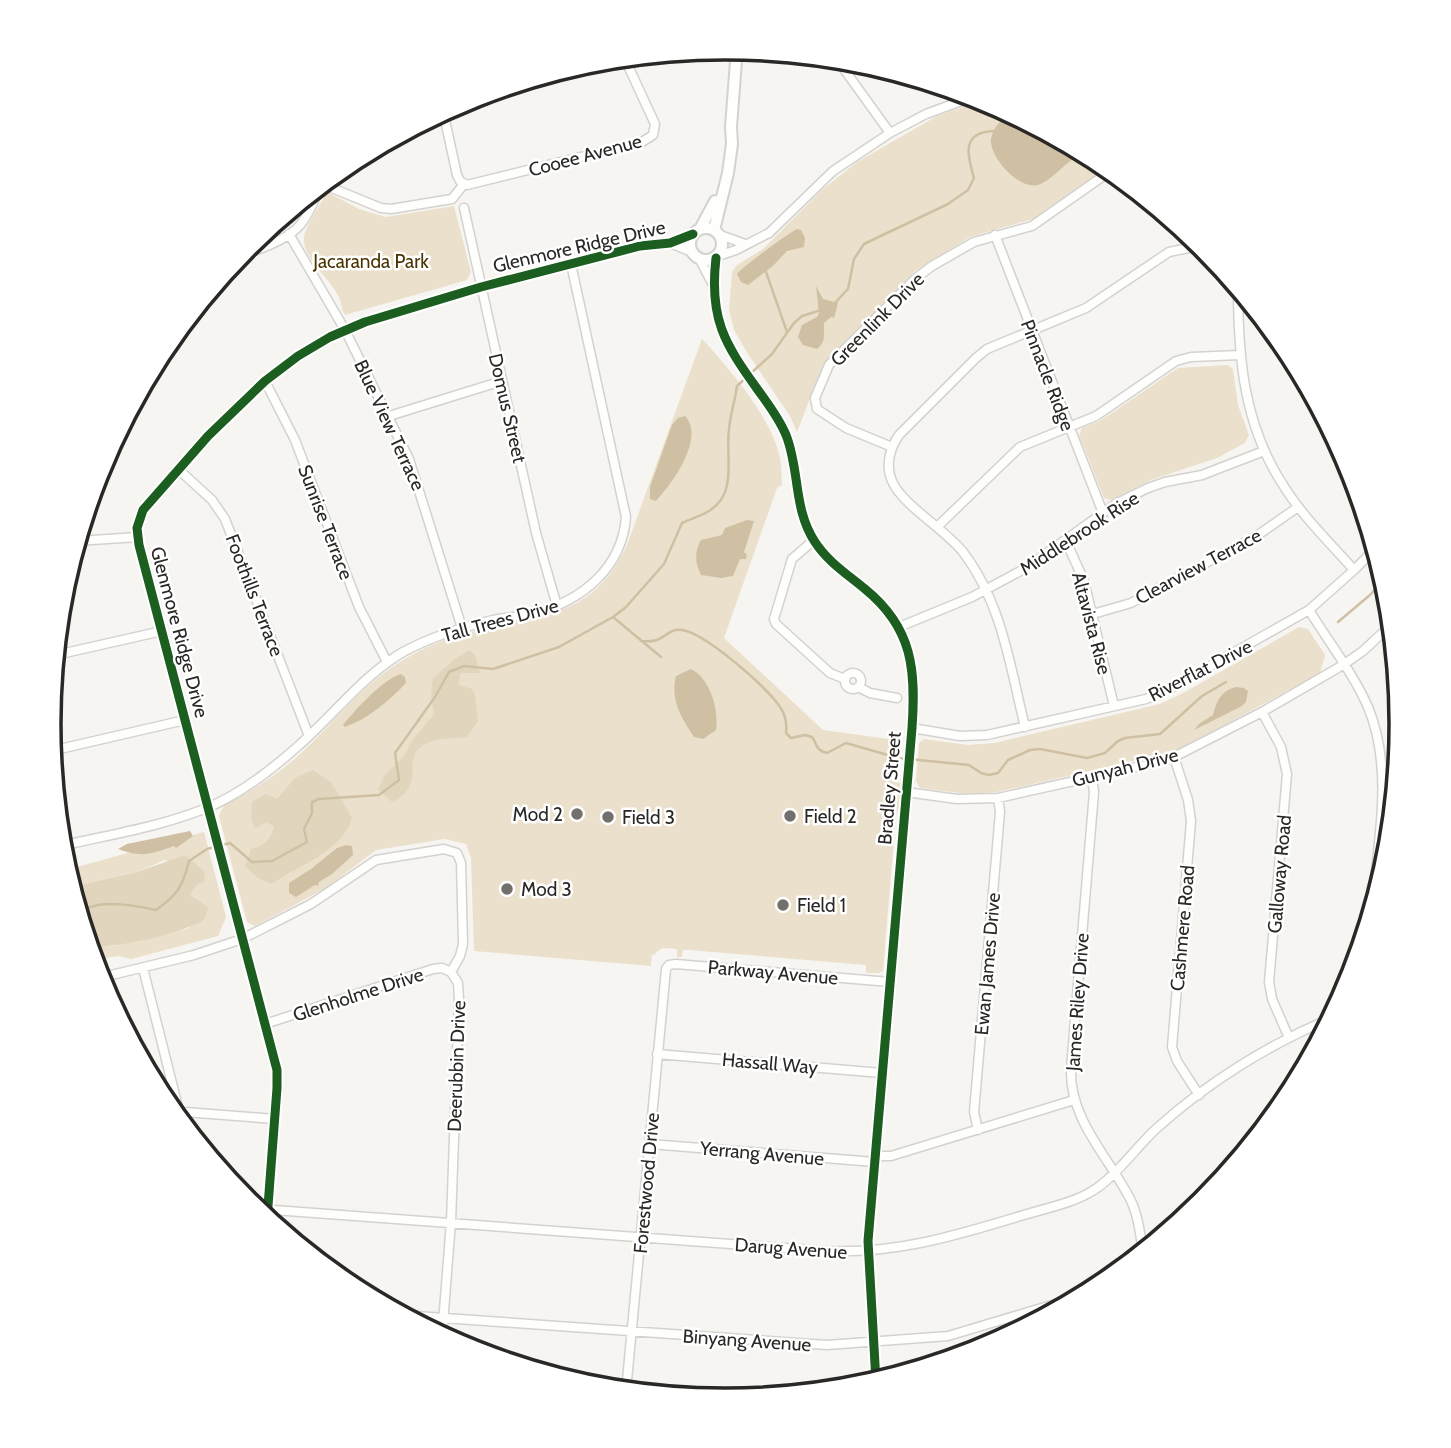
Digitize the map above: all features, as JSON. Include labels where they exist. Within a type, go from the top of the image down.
[{"type":"main road","points":[[731,127],[727,135],[724,166],[715,201],[690,243],[696,256],[708,261],[717,257],[723,244],[717,233],[732,144],[736,60]]},
{"type":"main road","points":[[697,232],[717,233]]},
{"type":"street","name":"Cooee Avenue","points":[[464,184],[475,185],[650,138],[655,128],[653,119],[629,67]]},
{"type":"street","points":[[845,70],[890,133]]},
{"type":"street","points":[[717,257],[769,233],[833,171],[890,133],[958,102]]},
{"type":"street","points":[[332,189],[371,206],[391,209],[452,199],[464,184],[457,174],[445,122]]},
{"type":"street","name":"Greenlink Drive","points":[[892,447],[846,428],[817,409],[815,398],[824,373],[915,279],[968,245],[1032,226],[1103,177]]},
{"type":"street","points":[[266,244],[289,234],[304,219],[311,205]]},
{"type":"street","name":"Domus Street","points":[[464,208],[536,533],[557,606]]},
{"type":"street","name":"Glenmore Ridge Drive","points":[[268,1205],[277,1070],[138,537],[139,519],[143,510],[208,436],[265,381],[306,351],[345,330],[481,287],[648,244],[670,243],[697,232]]},
{"type":"street","points":[[717,233],[745,244]]},
{"type":"street","name":"Blue View Terrace","points":[[289,234],[345,330],[409,459],[462,628]]},
{"type":"street","name":"Pinnacle Ridge","points":[[995,235],[1103,513]]},
{"type":"street","name":"Glenmore Ridge Drive","points":[[670,243],[696,256]]},
{"type":"street","points":[[1025,727],[1001,626],[987,590],[961,550],[938,526],[904,498],[892,482],[889,465],[892,447],[899,435],[979,355],[1086,308],[1163,256],[1189,248]]},
{"type":"street","name":"Bradley Street","points":[[696,256],[713,285]]},
{"type":"street","name":"Bradley Street","points":[[717,257],[713,285],[722,333],[786,436],[793,460],[800,509],[814,540],[838,569],[882,603],[899,627],[914,672],[912,728],[868,1251],[875,1371]]},
{"type":"street","name":"Tall Trees Drive","points":[[72,843],[160,823],[208,808],[261,775],[309,736],[353,691],[387,662],[425,641],[462,628],[557,606],[589,587],[608,567],[622,542],[626,517],[571,264]]},
{"type":"street","points":[[1238,302],[1240,355],[1250,415],[1264,451],[1298,507],[1354,570]]},
{"type":"street","points":[[938,526],[1014,451],[1026,443],[1096,416],[1176,361],[1191,357],[1240,355]]},
{"type":"street","name":"Sunrise Terrace","points":[[265,381],[295,440],[363,617],[387,662]]},
{"type":"street","points":[[389,416],[502,381]]},
{"type":"street","name":"Middlebrook Rise","points":[[899,627],[987,590],[1026,568],[1117,503],[1156,485],[1202,475],[1264,451]]},
{"type":"street","name":"Foothills Terrace","points":[[178,469],[212,500],[225,519],[309,736]]},
{"type":"street","name":"Clearview Terrace","points":[[1093,614],[1131,603],[1250,540],[1298,507]]},
{"type":"street","points":[[87,540],[138,537]]},
{"type":"street","points":[[814,540],[792,559],[774,619],[776,624],[830,673],[845,679],[849,688],[858,687],[870,693],[897,698]]},
{"type":"street","name":"Altavista Rise","points":[[1066,541],[1084,581],[1114,706]]},
{"type":"street","name":"Riverflat Drive","points":[[912,728],[971,737],[1146,699],[1166,691],[1309,610],[1368,556]]},
{"type":"street","points":[[1309,610],[1367,705],[1377,736],[1382,792],[1376,858]]},
{"type":"street","points":[[65,653],[162,631]]},
{"type":"street","name":"Gunyah Drive","points":[[906,792],[957,799],[998,798],[1174,757],[1262,712],[1343,665],[1383,632]]},
{"type":"street","name":"Galloway Road","points":[[1262,712],[1281,747],[1287,774],[1269,982],[1272,999],[1289,1038]]},
{"type":"street","points":[[62,749],[185,720]]},
{"type":"street","name":"Cashmere Road","points":[[1174,757],[1188,800],[1191,821],[1172,1048],[1177,1061],[1199,1095]]},
{"type":"street","name":"James Riley Drive","points":[[1092,777],[1094,792],[1071,1068],[1074,1100],[1082,1120],[1134,1207],[1141,1242]]},
{"type":"street","name":"Ewan James Drive","points":[[978,1130],[974,1112],[1000,812],[998,798]]},
{"type":"street","name":"Deerubbin Drive","points":[[111,975],[242,939],[311,904],[376,860],[450,849],[457,853],[460,860],[464,936],[460,956],[451,972],[458,984],[459,999],[451,1222],[443,1325]]},
{"type":"street","name":"Parkway Avenue","points":[[664,975],[667,967],[676,964],[890,982]]},
{"type":"street","points":[[143,968],[170,1088]]},
{"type":"street","name":"Glenholme Drive","points":[[265,1024],[433,969],[442,968],[451,972]]},
{"type":"street","name":"Forestwood Drive","points":[[627,1381],[664,975]]},
{"type":"street","name":"Darug Avenue","points":[[278,1215],[451,1222],[825,1251],[868,1251],[941,1240],[1070,1201],[1093,1191],[1115,1172],[1157,1127],[1199,1095],[1289,1038],[1317,1025]]},
{"type":"street","name":"Hassall Way","points":[[657,1054],[882,1073]]},
{"type":"street","name":"Yerrang Avenue","points":[[650,1144],[875,1159],[1074,1100]]},
{"type":"street","points":[[186,1112],[275,1119]]},
{"type":"street","name":"Binyang Avenue","points":[[426,1317],[805,1345],[948,1336],[1041,1308]]},
{"type":"green space","points":[[967,105],[1019,128],[1098,174],[1033,219],[970,237],[915,271],[823,365],[797,432],[790,416],[734,330],[729,310],[732,272],[737,265],[763,249],[823,189],[857,162],[937,116]]},
{"type":"green space","name":"Jacaranda Park","points":[[327,192],[359,209],[386,217],[454,206],[471,272],[467,280],[345,315],[336,292],[308,254],[304,238],[307,227]]},
{"type":"green space","points":[[702,339],[759,410],[775,443],[781,465],[782,485],[777,488],[724,638],[823,730],[896,740],[899,745],[896,782],[901,783],[883,971],[866,973],[866,965],[689,950],[683,950],[682,957],[677,957],[677,949],[663,948],[655,955],[652,954],[651,966],[474,951],[471,858],[466,844],[445,839],[376,850],[326,888],[255,926],[247,922],[219,816],[223,807],[286,766],[369,685],[409,657],[458,635],[566,608],[600,586],[627,545]]},
{"type":"green space","points":[[1228,365],[1233,369],[1238,405],[1249,435],[1245,443],[1217,458],[1151,480],[1111,500],[1104,498],[1079,435],[1082,428],[1100,421],[1178,368]]},
{"type":"green space","points":[[1299,627],[1308,629],[1325,655],[1320,673],[1186,746],[1165,754],[997,792],[968,794],[920,788],[916,781],[919,743],[924,739],[968,745],[994,743],[1160,704]]},
{"type":"green space","points":[[204,832],[226,917],[218,936],[131,959],[118,956],[104,958],[100,947],[189,928],[208,908],[189,896],[198,884],[165,860],[137,872],[81,885],[77,867]]},
{"type":"shaded area","points":[[1001,121],[1019,128],[1073,159],[1038,185],[1022,182],[1000,163],[992,146],[992,135]]},
{"type":"shaded area","points":[[797,229],[801,230],[805,238],[804,247],[787,251],[773,266],[748,285],[741,282],[737,274],[740,270]]},
{"type":"shaded area","points":[[816,286],[823,299],[838,303],[834,318],[831,317],[824,323],[823,340],[817,349],[803,345],[798,337],[802,325],[817,317],[819,313]]},
{"type":"shaded area","points":[[685,416],[690,425],[691,436],[684,461],[656,501],[650,499],[650,487],[672,425],[678,418]]},
{"type":"shaded area","points":[[747,520],[754,521],[744,552],[746,559],[740,559],[733,576],[721,578],[701,575],[696,558],[701,540],[722,535],[725,528]]},
{"type":"shaded area","points":[[469,650],[475,655],[480,673],[461,673],[458,685],[472,689],[478,721],[467,737],[438,740],[422,746],[413,759],[408,788],[392,802],[378,789],[384,776],[404,756],[412,741],[434,714],[431,696],[433,678]]},
{"type":"shaded area","points":[[691,669],[698,673],[708,687],[716,713],[716,730],[703,739],[694,737],[681,715],[674,693],[676,676]]},
{"type":"shaded area","points":[[401,674],[406,683],[386,702],[362,719],[345,727],[343,725],[378,688]]},
{"type":"shaded area","points":[[1236,687],[1248,691],[1246,702],[1194,730],[1213,715],[1223,694]]},
{"type":"shaded area","points":[[313,770],[331,782],[352,818],[347,830],[318,857],[272,884],[258,878],[245,866],[251,849],[266,842],[274,827],[267,822],[255,828],[251,818],[252,802],[266,794],[277,799],[295,778]]},
{"type":"shaded area","points":[[190,831],[193,836],[176,848],[174,846],[140,854],[118,849],[127,844]]},
{"type":"shaded area","points":[[352,846],[353,855],[319,882],[318,886],[315,885],[296,897],[289,893],[289,883],[337,848]]},
{"type":"shaded area","points":[[185,855],[205,872],[204,883],[198,884],[190,895],[209,908],[203,921],[176,932],[100,947],[81,885],[137,872]]},
{"type":"waterway","points":[[833,305],[848,289],[854,259],[864,244],[948,204],[968,190],[974,178],[969,153],[971,140],[983,132],[994,131]]},
{"type":"waterway","points":[[766,272],[787,332]]},
{"type":"waterway","points":[[88,908],[112,904],[156,910],[178,890],[189,861],[207,849],[230,843],[252,862],[272,861],[307,842],[304,829],[312,813],[312,802],[319,799],[379,795],[399,780],[395,753],[435,697],[449,672],[464,666],[493,669],[559,647],[626,607],[664,564],[682,523],[712,509],[724,494],[728,477],[728,438],[737,386],[772,354],[794,323],[802,316],[821,310]]},
{"type":"waterway","points":[[1338,622],[1376,589]]},
{"type":"waterway","points":[[613,617],[661,657]]},
{"type":"waterway","points":[[641,641],[655,641],[678,630],[705,640],[735,662],[773,698],[783,713],[786,733],[791,738],[805,735],[812,737],[823,752],[827,753],[846,743],[898,758],[969,765],[989,775],[998,773],[1008,760],[1030,750],[1040,749],[1087,758],[1105,753],[1125,738],[1160,734],[1202,696],[1226,682]]},
{"type":"cycle path","points":[[268,1206],[277,1070],[139,545],[137,528],[143,510],[208,436],[265,381],[298,356],[330,337],[365,322],[481,287],[640,246],[670,243],[693,234]]},
{"type":"cycle path","points":[[716,258],[715,297],[722,329],[736,358],[773,411],[786,435],[808,529],[826,556],[881,604],[893,619],[902,635],[912,669],[912,728],[868,1241],[875,1371]]},
{"type":"place","name":"Mod 2","points":[[577,814]]},
{"type":"place","name":"Field 2","points":[[790,816]]},
{"type":"place","name":"Field 3","points":[[608,817]]},
{"type":"place","name":"Mod 3","points":[[507,889]]},
{"type":"place","name":"Field 1","points":[[783,905]]}]
